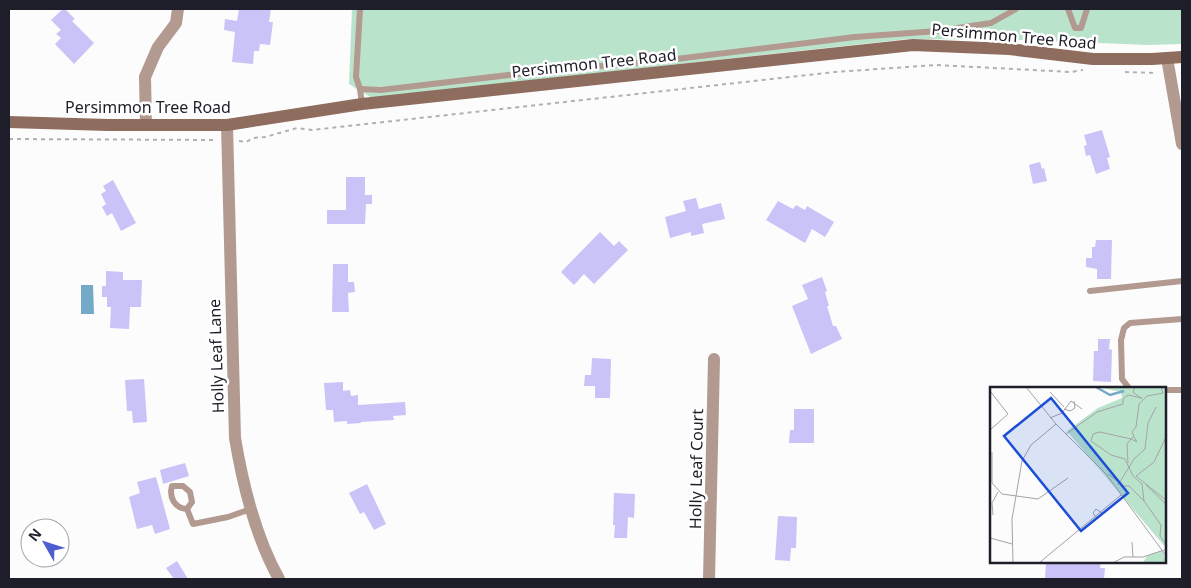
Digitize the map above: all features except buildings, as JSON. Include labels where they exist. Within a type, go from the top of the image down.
[{"type":"main road","name":"Persimmon Tree Road","points":[[9,122],[227,125],[362,104],[913,45],[1009,49],[1093,59],[1182,57]]},
{"type":"street","points":[[146,125],[145,77],[158,47],[176,23],[178,9]]},
{"type":"street","points":[[1167,58],[1171,72],[1182,144]]},
{"type":"street","name":"Holly Leaf Lane","points":[[227,125],[235,438],[244,488],[270,564],[279,579]]},
{"type":"street","name":"Holly Leaf Court","points":[[710,579],[714,359]]},
{"type":"lane","points":[[360,9],[356,78],[362,104]]},
{"type":"lane","points":[[360,89],[381,90],[526,73],[676,59],[855,37],[938,31],[991,23],[1016,9]]},
{"type":"lane","points":[[1068,9],[1075,28],[1081,28],[1087,9]]},
{"type":"lane","points":[[1090,291],[1182,281]]},
{"type":"lane","points":[[1128,387],[1122,379],[1121,340],[1124,328],[1130,323],[1182,319]]},
{"type":"lane","points":[[1166,390],[1182,390]]},
{"type":"lane","points":[[187,509],[193,524],[228,517],[251,509]]},
{"type":"path","points":[[9,140],[226,140],[243,142],[297,128],[312,130],[332,128],[904,66],[967,66],[1071,72],[1088,70]]},
{"type":"path","points":[[1124,72],[1171,72]]},
{"type":"green space","points":[[352,9],[1182,9],[1182,44],[1148,45],[1023,40],[908,39],[372,98],[349,84]]},
{"type":"water","points":[[81,285],[93,285],[94,314],[81,314]]}]
